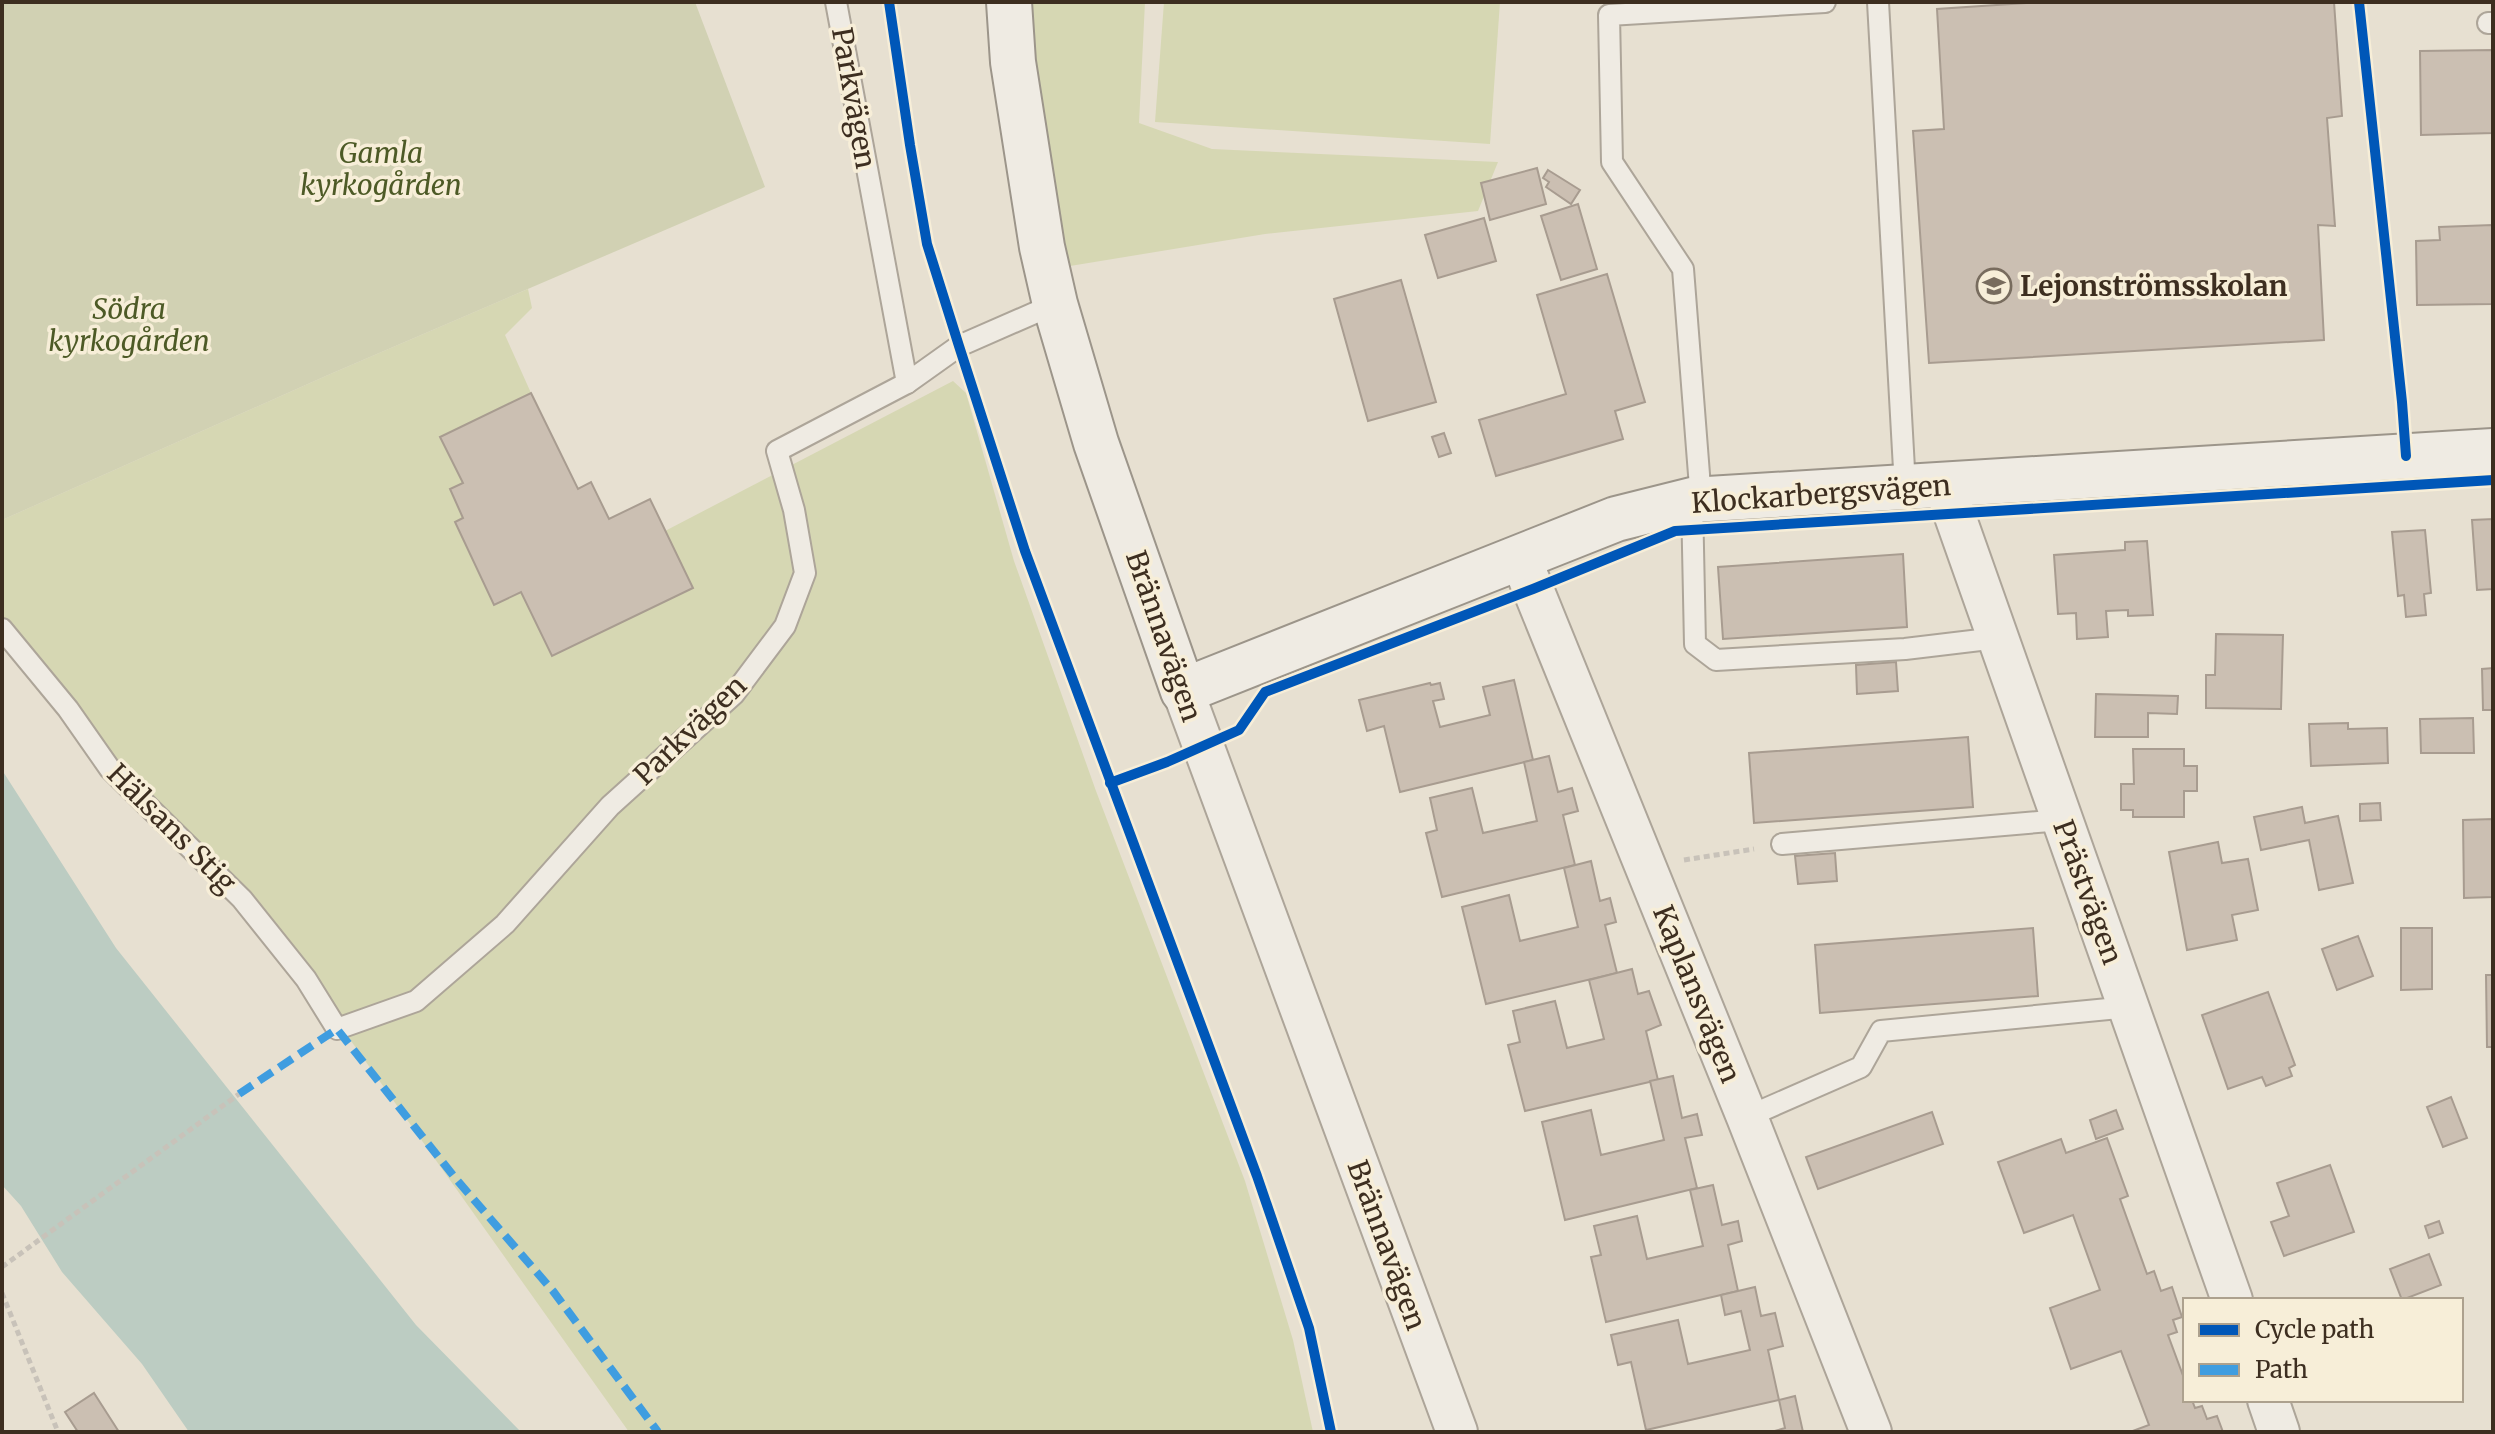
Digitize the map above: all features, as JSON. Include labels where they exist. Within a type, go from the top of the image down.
[{"type":"street","name":"Brännavägen","points":[[1009,2],[1013,62],[1042,247],[1055,304],[1096,443],[1183,691],[1457,1432]]},
{"type":"street","name":"Klockarbergsvägen","points":[[1183,691],[1616,519],[1696,500],[2493,451]]},
{"type":"street","name":"Prästvägen","points":[[1925,486],[1997,638],[2231,1298]]},
{"type":"street","name":"Kaplansvägen","points":[[1520,557],[1871,1432]]},
{"type":"street","points":[[2269,1402],[2279,1432]]},
{"type":"lane","name":"Parkvägen","points":[[836,2],[907,383]]},
{"type":"lane","points":[[1825,2],[1609,15],[1612,162],[1683,269],[1696,500],[1695,644],[1716,660],[1905,649],[1997,638]]},
{"type":"lane","points":[[1878,2],[1925,486]]},
{"type":"lane","name":"Parkvägen","points":[[337,1029],[416,1001],[505,924],[610,806],[734,694],[785,626],[805,573],[794,510],[777,451],[907,383],[959,346],[1055,304]]},
{"type":"lane","name":"Hälsans Stig","points":[[2,629],[68,709],[110,769],[242,899],[306,979],[337,1029]]},
{"type":"lane","points":[[1782,844],[2062,820]]},
{"type":"lane","points":[[1747,1117],[1861,1067],[1881,1031],[2129,1007]]},
{"type":"path","points":[[1646,866],[1782,844]]},
{"type":"path","points":[[2,1267],[239,1094]]},
{"type":"path","points":[[2,1293],[58,1432]]},
{"type":"green space","name":"Gamla kyrkogården","points":[[2,2],[695,2],[765,187],[328,375],[2,520]]},
{"type":"green space","points":[[1021,2],[1145,2],[1139,123],[1212,149],[1498,162],[1478,211],[1265,234],[1064,267]]},
{"type":"green space","points":[[1164,2],[1500,2],[1490,144],[1155,122]]},
{"type":"green space","points":[[528,289],[532,308],[505,335],[531,393],[440,437],[463,483],[450,489],[463,518],[455,522],[494,604],[665,531],[953,381],[966,393],[1014,561],[1096,791],[1245,1181],[1293,1340],[1313,1432],[629,1432],[307,979],[13,642],[2,620],[2,520]]},
{"type":"shaded area","points":[[2,770],[116,948],[416,1325],[521,1432],[189,1432],[142,1364],[62,1272],[21,1206],[2,1185]]},
{"type":"building","points":[[2042,2],[2334,2],[2342,116],[2327,118],[2335,226],[2318,225],[2324,340],[1929,363],[1913,131],[1944,129],[1937,9]]},
{"type":"building","points":[[2493,50],[2493,133],[2421,135],[2420,51]]},
{"type":"building","points":[[1537,168],[1546,204],[1490,220],[1481,183]]},
{"type":"building","points":[[1548,170],[1580,190],[1571,204],[1546,187],[1549,182],[1543,178]]},
{"type":"building","points":[[1578,204],[1597,269],[1561,280],[1541,216]]},
{"type":"building","points":[[1484,218],[1496,261],[1438,278],[1425,235]]},
{"type":"building","points":[[2492,225],[2493,304],[2417,305],[2416,241],[2440,240],[2439,227]]},
{"type":"building","points":[[1607,274],[1645,402],[1615,411],[1623,439],[1496,476],[1479,420],[1566,394],[1537,295]]},
{"type":"building","points":[[1401,280],[1436,402],[1368,421],[1334,299]]},
{"type":"building","points":[[531,393],[578,489],[591,482],[609,519],[650,499],[693,588],[552,656],[521,592],[494,605],[455,522],[463,518],[450,489],[463,483],[440,437]]},
{"type":"building","points":[[1444,433],[1451,453],[1439,457],[1432,437]]},
{"type":"building","points":[[2493,519],[2493,589],[2477,590],[2472,520]]},
{"type":"building","points":[[2425,530],[2431,593],[2424,594],[2426,615],[2406,617],[2404,595],[2398,596],[2392,532]]},
{"type":"building","points":[[2147,541],[2153,615],[2128,616],[2128,610],[2106,611],[2108,637],[2077,639],[2076,613],[2058,614],[2054,555],[2125,550],[2125,542]]},
{"type":"building","points":[[1903,554],[1907,627],[1723,639],[1718,567]]},
{"type":"building","points":[[2216,634],[2283,635],[2281,709],[2206,708],[2206,675],[2215,675]]},
{"type":"building","points":[[1896,662],[1898,691],[1857,694],[1856,665]]},
{"type":"building","points":[[2493,668],[2493,710],[2483,710],[2482,669]]},
{"type":"building","points":[[1514,680],[1533,760],[1400,792],[1384,726],[1367,731],[1359,700],[1440,683],[1444,699],[1433,701],[1440,727],[1490,715],[1483,687]]},
{"type":"building","points":[[2096,694],[2178,696],[2177,714],[2148,713],[2148,737],[2095,737]]},
{"type":"building","points":[[2473,718],[2474,753],[2421,753],[2420,719]]},
{"type":"building","points":[[2348,723],[2348,729],[2387,728],[2388,763],[2311,766],[2309,724]]},
{"type":"building","points":[[1968,737],[1973,807],[1754,823],[1749,753]]},
{"type":"building","points":[[2133,749],[2184,749],[2184,766],[2197,766],[2197,791],[2184,791],[2184,817],[2133,817],[2133,810],[2121,810],[2121,784],[2134,784]]},
{"type":"building","points":[[1549,756],[1558,792],[1572,788],[1578,811],[1563,815],[1575,865],[1442,897],[1426,833],[1437,830],[1430,798],[1472,788],[1483,833],[1537,821],[1524,762]]},
{"type":"building","points":[[2380,803],[2381,820],[2360,821],[2360,804]]},
{"type":"building","points":[[2302,807],[2305,823],[2338,816],[2353,883],[2319,890],[2309,840],[2261,850],[2254,817]]},
{"type":"building","points":[[2493,819],[2493,897],[2464,898],[2463,820]]},
{"type":"building","points":[[2218,842],[2222,863],[2248,859],[2258,910],[2232,915],[2237,940],[2187,950],[2169,852]]},
{"type":"building","points":[[1835,853],[1837,881],[1798,884],[1795,856]]},
{"type":"building","points":[[1591,861],[1600,901],[1610,898],[1616,922],[1605,925],[1617,973],[1486,1004],[1462,907],[1509,895],[1520,941],[1578,927],[1564,868]]},
{"type":"building","points":[[2033,928],[2038,996],[1820,1013],[1815,945]]},
{"type":"building","points":[[2401,928],[2432,928],[2432,989],[2401,990]]},
{"type":"building","points":[[2358,936],[2373,976],[2337,990],[2322,949]]},
{"type":"building","points":[[1632,969],[1638,994],[1649,991],[1661,1025],[1646,1031],[1658,1080],[1525,1111],[1508,1045],[1520,1042],[1513,1011],[1555,1001],[1567,1048],[1604,1039],[1589,980]]},
{"type":"building","points":[[2486,975],[2493,975],[2493,1047],[2487,1047]]},
{"type":"building","points":[[2268,992],[2295,1065],[2289,1068],[2292,1076],[2266,1086],[2262,1077],[2228,1089],[2202,1015]]},
{"type":"building","points":[[1673,1076],[1682,1118],[1697,1114],[1702,1135],[1685,1138],[1697,1188],[1565,1220],[1542,1122],[1591,1110],[1601,1155],[1664,1140],[1650,1081]]},
{"type":"building","points":[[2451,1097],[2467,1138],[2443,1147],[2427,1107]]},
{"type":"building","points":[[2116,1110],[2123,1129],[2096,1139],[2090,1120]]},
{"type":"building","points":[[1932,1112],[1943,1144],[1818,1189],[1806,1157]]},
{"type":"building","points":[[2107,1138],[2128,1196],[2120,1199],[2147,1274],[2154,1271],[2161,1291],[2172,1287],[2182,1317],[2173,1320],[2177,1332],[2168,1335],[2183,1376],[2183,1402],[2193,1402],[2195,1408],[2202,1406],[2207,1419],[2217,1416],[2223,1432],[2130,1432],[2149,1425],[2121,1351],[2071,1369],[2050,1308],[2100,1290],[2073,1215],[2024,1233],[1998,1162],[2061,1139],[2066,1153]]},
{"type":"building","points":[[2330,1165],[2354,1232],[2284,1256],[2271,1222],[2289,1216],[2277,1183]]},
{"type":"building","points":[[1713,1185],[1722,1225],[1738,1221],[1742,1241],[1728,1245],[1738,1291],[1606,1322],[1591,1257],[1601,1255],[1594,1226],[1637,1216],[1647,1259],[1703,1246],[1690,1190]]},
{"type":"building","points":[[2439,1221],[2443,1233],[2429,1238],[2425,1226]]},
{"type":"building","points":[[2429,1254],[2441,1285],[2401,1298],[2390,1269]]},
{"type":"building","points":[[1755,1287],[1761,1316],[1775,1313],[1783,1346],[1768,1350],[1779,1400],[1646,1430],[1631,1362],[1618,1365],[1611,1335],[1678,1320],[1688,1364],[1750,1350],[1741,1311],[1725,1315],[1721,1295]]},
{"type":"building","points":[[94,1393],[119,1432],[78,1432],[65,1412]]},
{"type":"building","points":[[1795,1396],[1803,1432],[1771,1432],[1785,1428],[1779,1400]]},
{"type":"marked path","points":[[239,1094],[337,1029],[456,1179],[553,1291],[658,1432]]},
{"type":"cycle path","points":[[889,2],[927,244],[1025,551],[1257,1176],[1309,1328],[1331,1432]]},
{"type":"cycle path","points":[[2359,2],[2406,456]]},
{"type":"cycle path","points":[[1110,783],[1239,730],[1265,692],[1675,531],[2493,480]]},
{"type":"place","name":"Lejonströmsskolan","points":[[1994,286]]},
{"type":"park label","name":"Södra kyrkogården","points":[[129,325]]}]
